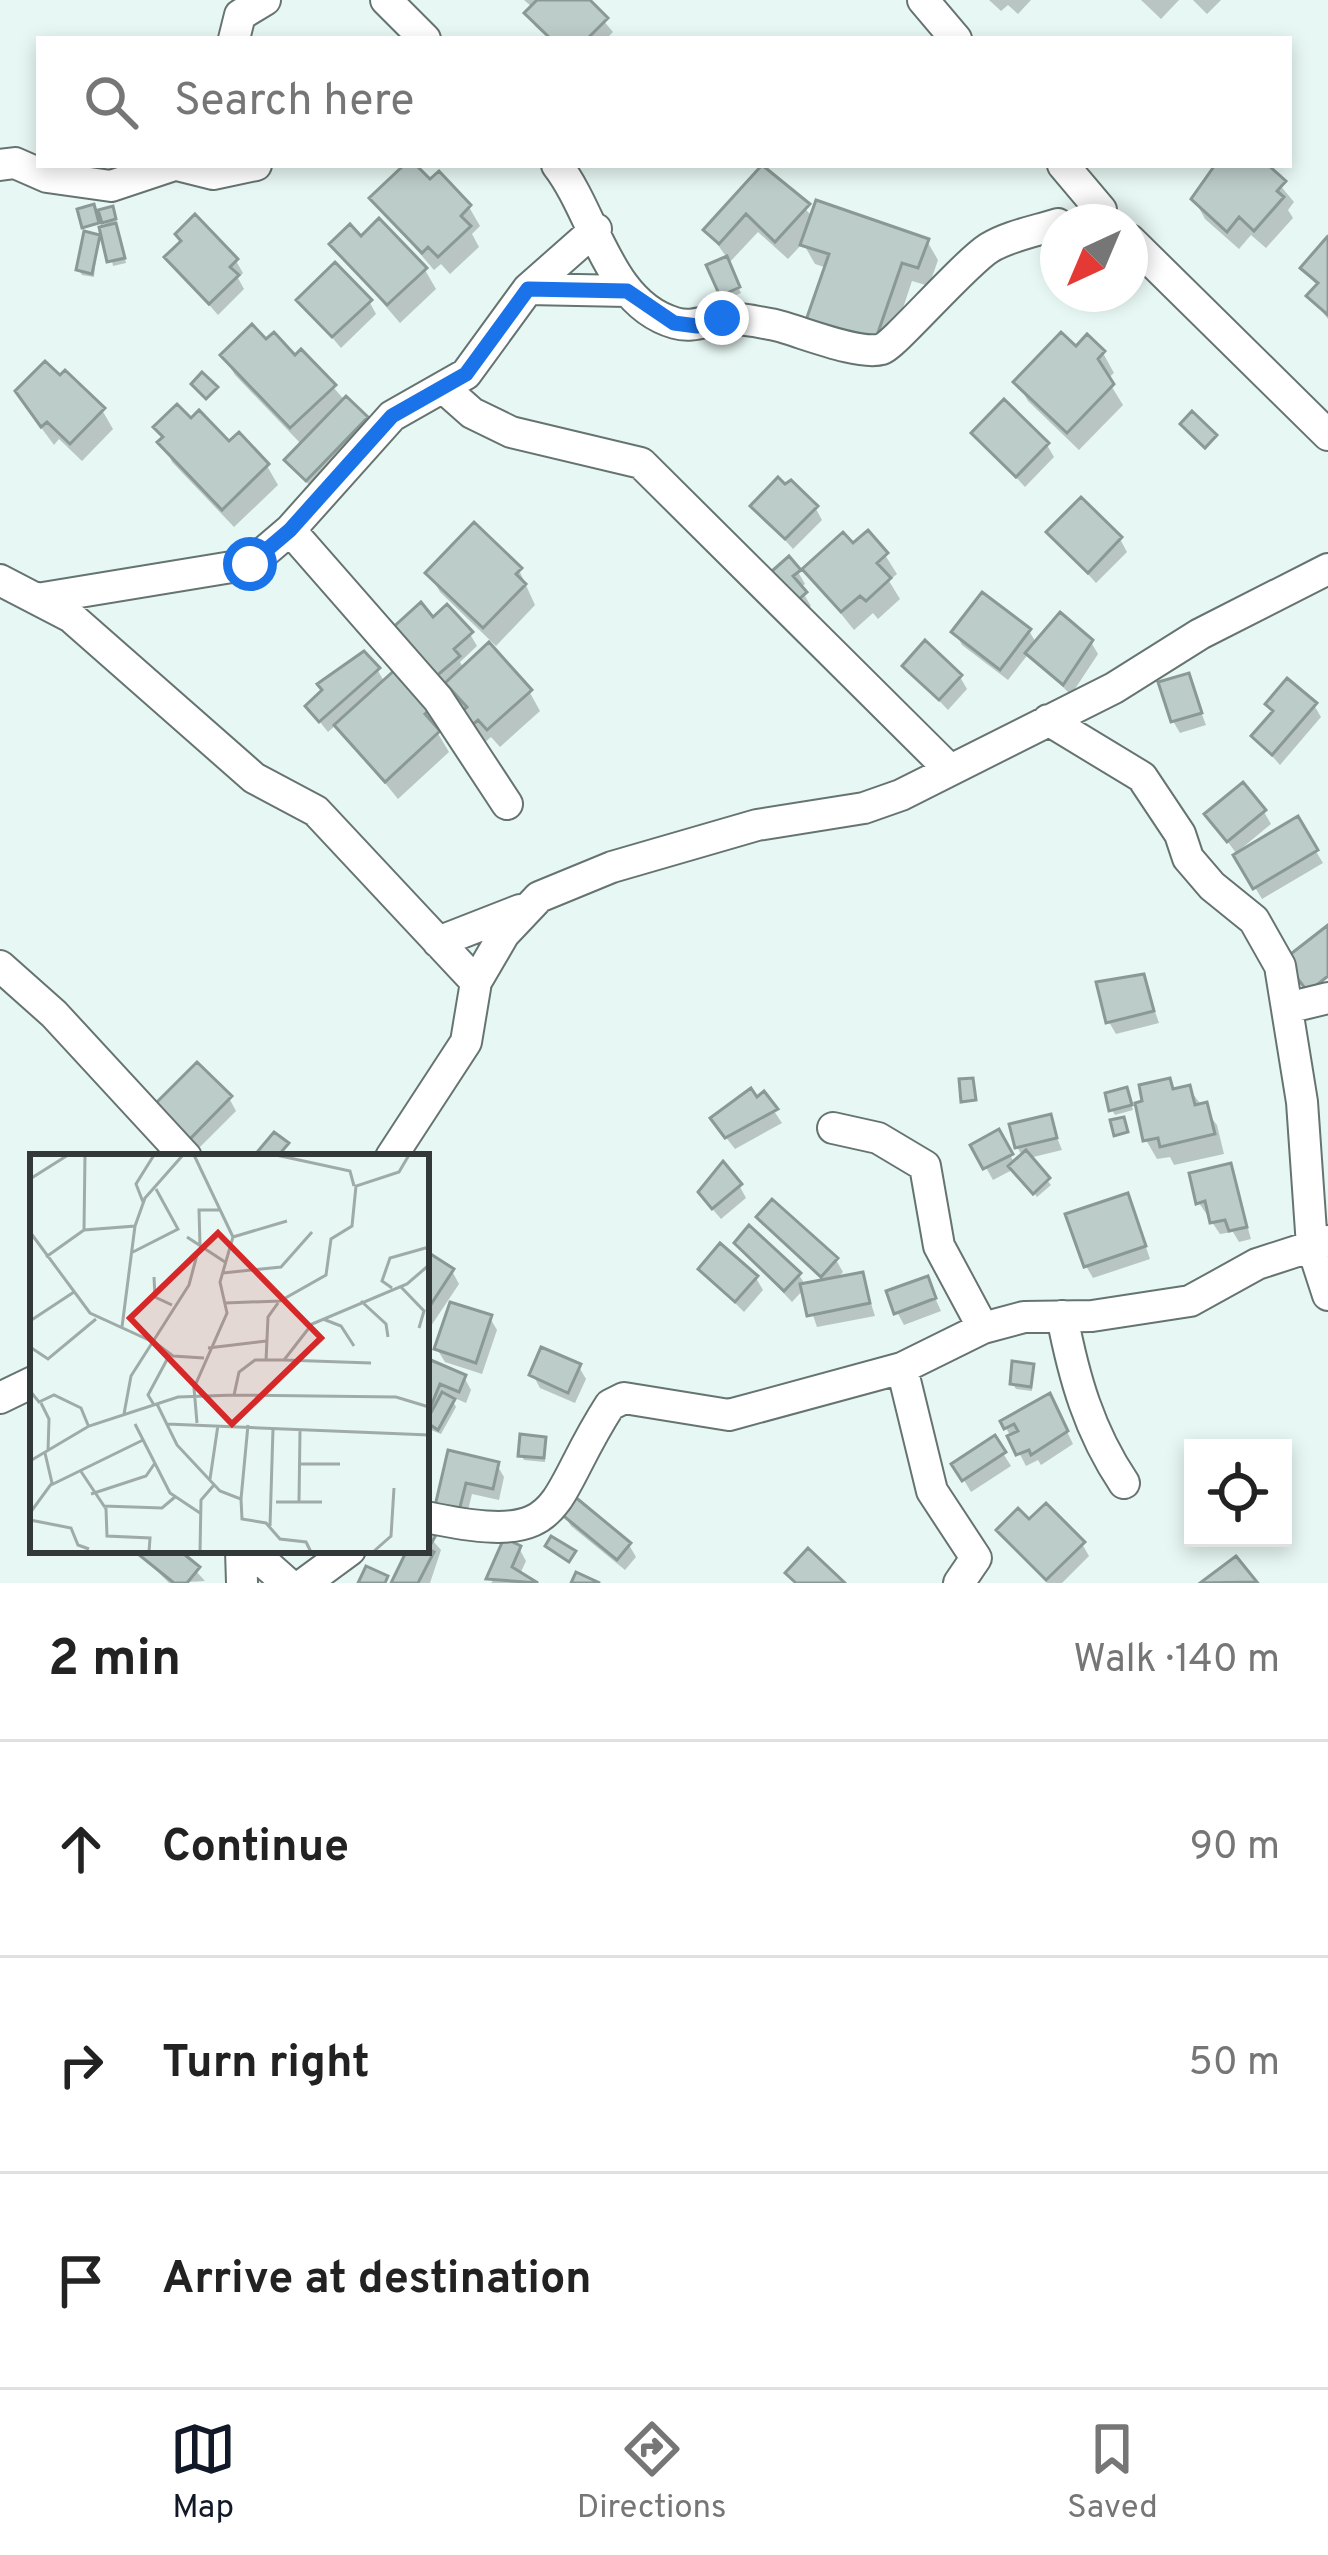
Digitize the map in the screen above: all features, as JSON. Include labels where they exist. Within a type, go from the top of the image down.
[{"type":"street","points":[[236,36],[240,16],[266,0]]},
{"type":"street","points":[[386,0],[422,36]]},
{"type":"street","points":[[923,0],[953,36]]},
{"type":"street","points":[[0,165],[15,163],[47,177],[111,186],[167,168]]},
{"type":"street","points":[[188,168],[213,174],[242,168]]},
{"type":"street","points":[[559,168],[627,291],[674,323],[755,322],[883,349],[937,291],[991,246],[1040,230]]},
{"type":"street","points":[[1067,168],[1097,204]]},
{"type":"street","points":[[37,599],[250,564],[290,530],[392,416],[446,390],[466,374],[528,289],[596,229]]},
{"type":"street","points":[[1148,257],[1328,435]]},
{"type":"street","points":[[528,289],[627,291]]},
{"type":"street","points":[[446,390],[472,413],[511,431],[641,463],[949,769]]},
{"type":"street","points":[[290,530],[438,699],[507,804]]},
{"type":"street","points":[[438,942],[526,908],[612,867],[799,814],[864,808],[1048,720],[1328,568]]},
{"type":"street","points":[[0,580],[104,642],[254,778],[316,811],[476,982]]},
{"type":"street","points":[[104,642],[117,586]]},
{"type":"street","points":[[1048,720],[1142,777],[1180,834],[1189,858],[1212,886],[1254,920],[1280,966],[1328,1295]]},
{"type":"street","points":[[393,1154],[466,1042],[476,982],[526,908]]},
{"type":"street","points":[[0,966],[54,1014],[183,1154]]},
{"type":"street","points":[[1286,1008],[1328,998]]},
{"type":"street","points":[[833,1128],[878,1138],[925,1166],[939,1246],[983,1328]]},
{"type":"street","points":[[429,1518],[484,1529],[542,1518],[560,1502],[610,1405],[624,1397],[729,1415],[902,1368],[983,1328],[1024,1317],[1190,1301],[1257,1264],[1320,1243]]},
{"type":"street","points":[[1062,1316],[1073,1376],[1096,1442],[1124,1483]]},
{"type":"street","points":[[902,1368],[932,1491],[976,1558],[959,1583]]},
{"type":"street","points":[[0,1398],[30,1383]]},
{"type":"street","points":[[242,1583],[246,1553]]},
{"type":"street","points":[[250,1553],[287,1583]]},
{"type":"street","points":[[305,1583],[346,1553]]},
{"type":"building","points":[[537,0],[590,0],[608,18],[590,36],[548,36],[524,13]]},
{"type":"building","points":[[401,168],[419,168],[430,179],[439,171],[471,205],[461,216],[471,226],[438,257],[428,247],[422,253],[369,198]]},
{"type":"building","points":[[759,168],[766,168],[810,204],[775,242],[746,214],[719,244],[703,230]]},
{"type":"building","points":[[1213,168],[1271,168],[1286,181],[1277,191],[1284,197],[1254,231],[1239,217],[1227,232],[1191,199]]},
{"type":"building","points":[[816,200],[929,239],[918,268],[902,263],[873,347],[805,323],[829,254],[800,245]]},
{"type":"building","points":[[94,204],[99,223],[82,228],[77,209]]},
{"type":"building","points":[[113,206],[116,219],[102,223],[98,210]]},
{"type":"building","points":[[195,214],[238,259],[230,267],[239,275],[209,304],[164,257],[181,241],[175,234]]},
{"type":"building","points":[[379,218],[427,268],[387,305],[329,244],[350,224],[361,236]]},
{"type":"building","points":[[116,223],[125,258],[107,262],[99,227]]},
{"type":"building","points":[[84,231],[100,235],[92,274],[76,270]]},
{"type":"building","points":[[1327,237],[1328,315],[1306,296],[1318,283],[1300,268]]},
{"type":"building","points":[[727,256],[740,287],[720,296],[706,265]]},
{"type":"building","points":[[335,262],[372,300],[332,337],[296,300]]},
{"type":"building","points":[[252,324],[266,339],[274,332],[295,355],[301,349],[336,385],[290,428],[220,355]]},
{"type":"building","points":[[1061,332],[1076,346],[1087,334],[1105,351],[1098,359],[1114,384],[1067,433],[1013,382]]},
{"type":"building","points":[[45,361],[60,375],[65,370],[105,408],[70,444],[47,422],[41,427],[15,391]]},
{"type":"building","points":[[202,372],[218,387],[206,399],[191,384]]},
{"type":"building","points":[[346,396],[368,417],[306,481],[284,460]]},
{"type":"building","points":[[1004,399],[1049,443],[1016,477],[971,433]]},
{"type":"building","points":[[177,404],[191,418],[199,410],[229,441],[239,432],[269,464],[222,510],[157,442],[163,437],[153,427]]},
{"type":"building","points":[[1192,411],[1217,435],[1205,448],[1180,424]]},
{"type":"building","points":[[778,477],[785,484],[791,480],[818,506],[785,539],[750,506]]},
{"type":"building","points":[[1081,497],[1122,537],[1088,573],[1046,532]]},
{"type":"building","points":[[474,522],[522,568],[516,574],[526,584],[483,628],[425,573]]},
{"type":"building","points":[[868,530],[888,553],[877,563],[891,578],[866,601],[860,596],[841,612],[802,569],[843,532],[853,543]]},
{"type":"building","points":[[789,556],[801,570],[793,576],[807,592],[790,607],[764,578]]},
{"type":"building","points":[[982,592],[1031,629],[1000,670],[951,632]]},
{"type":"building","points":[[421,602],[433,617],[447,604],[473,632],[454,649],[460,656],[433,679],[389,631]]},
{"type":"building","points":[[1060,612],[1093,640],[1063,685],[1025,653]]},
{"type":"building","points":[[925,640],[962,675],[939,700],[902,666]]},
{"type":"building","points":[[489,642],[532,690],[487,730],[478,720],[471,726],[460,713],[467,707],[445,683]]},
{"type":"building","points":[[364,651],[380,668],[319,722],[305,706],[322,690],[317,684]]},
{"type":"building","points":[[398,667],[434,706],[425,714],[440,731],[385,782],[334,725]]},
{"type":"building","points":[[1189,673],[1202,713],[1171,722],[1158,682]]},
{"type":"building","points":[[1287,678],[1317,703],[1272,755],[1251,736],[1273,711],[1265,704]]},
{"type":"building","points":[[1243,782],[1266,810],[1227,842],[1204,814]]},
{"type":"building","points":[[1298,816],[1318,850],[1253,889],[1233,855]]},
{"type":"building","points":[[1328,925],[1328,976],[1308,992],[1283,960]]},
{"type":"building","points":[[1144,974],[1154,1011],[1106,1023],[1096,982]]},
{"type":"building","points":[[197,1062],[232,1096],[187,1142],[152,1107]]},
{"type":"building","points":[[973,1078],[976,1100],[961,1102],[959,1079]]},
{"type":"building","points":[[1170,1078],[1173,1089],[1190,1085],[1195,1105],[1207,1102],[1215,1134],[1160,1147],[1158,1138],[1143,1141],[1135,1103],[1142,1101],[1139,1085]]},
{"type":"building","points":[[1127,1087],[1132,1105],[1109,1111],[1105,1093]]},
{"type":"building","points":[[751,1088],[757,1097],[764,1091],[778,1109],[725,1138],[710,1118]]},
{"type":"building","points":[[1051,1114],[1057,1138],[1015,1148],[1009,1124]]},
{"type":"building","points":[[1124,1117],[1128,1132],[1114,1136],[1110,1120]]},
{"type":"building","points":[[999,1129],[1013,1154],[983,1169],[970,1145]]},
{"type":"building","points":[[274,1132],[289,1143],[280,1154],[256,1154]]},
{"type":"building","points":[[1026,1150],[1050,1178],[1033,1194],[1008,1166]]},
{"type":"building","points":[[723,1161],[742,1184],[712,1209],[698,1192]]},
{"type":"building","points":[[1231,1163],[1247,1227],[1229,1231],[1225,1220],[1210,1223],[1205,1201],[1196,1204],[1189,1173]]},
{"type":"building","points":[[1128,1193],[1146,1246],[1084,1267],[1065,1214]]},
{"type":"building","points":[[772,1199],[838,1258],[821,1277],[756,1217]]},
{"type":"building","points":[[749,1225],[801,1273],[784,1291],[734,1243]]},
{"type":"building","points":[[720,1243],[758,1276],[735,1302],[698,1269]]},
{"type":"building","points":[[429,1253],[454,1269],[429,1307]]},
{"type":"building","points":[[863,1272],[870,1303],[807,1316],[800,1284]]},
{"type":"building","points":[[928,1276],[936,1298],[894,1314],[886,1291]]},
{"type":"building","points":[[450,1302],[492,1315],[476,1363],[434,1349]]},
{"type":"building","points":[[541,1347],[581,1364],[568,1393],[529,1375]]},
{"type":"building","points":[[429,1359],[466,1375],[459,1392],[440,1384],[429,1411]]},
{"type":"building","points":[[1012,1361],[1034,1364],[1031,1387],[1010,1384]]},
{"type":"building","points":[[442,1392],[455,1399],[438,1430],[429,1424]]},
{"type":"building","points":[[1050,1393],[1068,1431],[1031,1455],[1029,1450],[1016,1455],[1007,1436],[1018,1431],[1014,1424],[1004,1429],[1000,1421]]},
{"type":"building","points":[[520,1434],[546,1437],[544,1458],[518,1456]]},
{"type":"building","points":[[995,1435],[1006,1452],[962,1481],[951,1464]]},
{"type":"building","points":[[448,1450],[499,1462],[493,1489],[466,1483],[459,1511],[435,1506]]},
{"type":"building","points":[[574,1496],[631,1543],[617,1560],[560,1513]]},
{"type":"building","points":[[1046,1503],[1085,1542],[1046,1580],[996,1530],[1018,1508],[1029,1519]]},
{"type":"building","points":[[551,1536],[576,1551],[569,1562],[545,1546]]},
{"type":"building","points":[[504,1538],[521,1546],[512,1567],[538,1583],[486,1579]]},
{"type":"building","points":[[808,1548],[845,1583],[796,1583],[785,1573]]},
{"type":"building","points":[[434,1552],[418,1583],[391,1583],[406,1553]]},
{"type":"building","points":[[137,1553],[183,1553],[200,1567],[187,1583],[174,1583]]},
{"type":"building","points":[[1236,1556],[1257,1582],[1200,1583]]},
{"type":"building","points":[[366,1566],[388,1576],[385,1583],[358,1583]]},
{"type":"building","points":[[576,1572],[600,1583],[571,1583]]},
{"type":"route","points":[[250,564],[290,530],[392,416],[446,390],[466,374],[528,289],[627,291],[674,323],[697,326],[722,318]]}]
